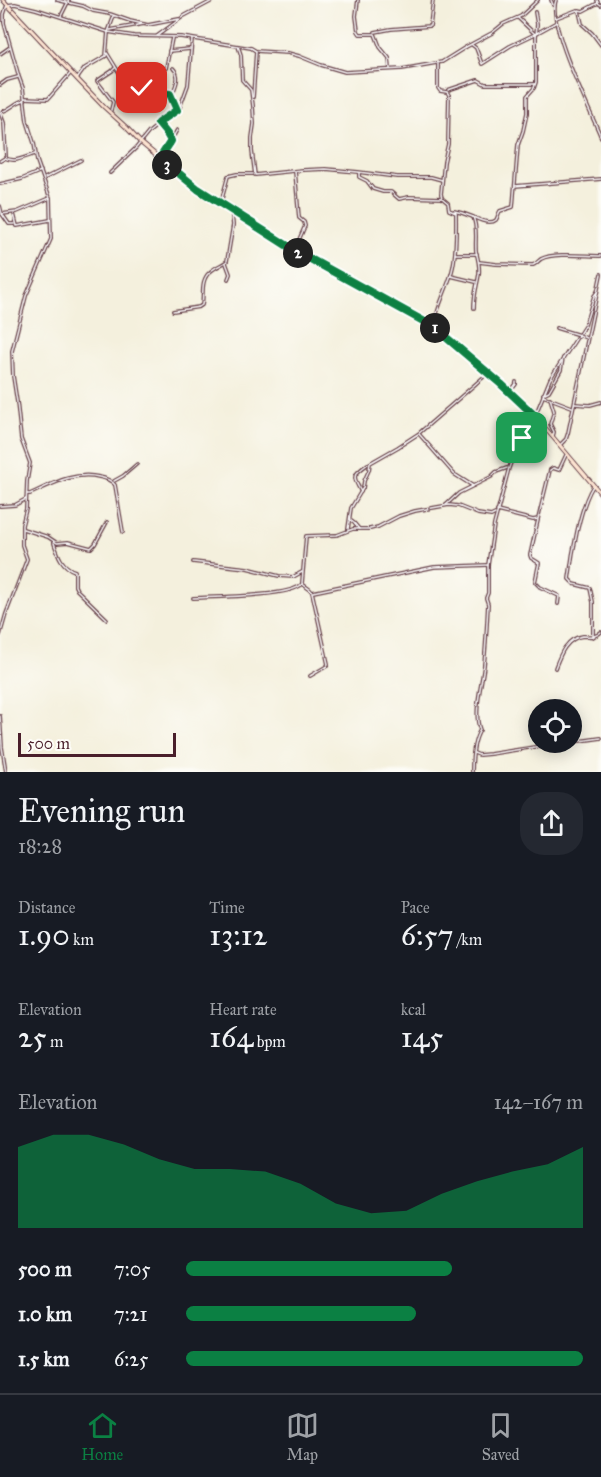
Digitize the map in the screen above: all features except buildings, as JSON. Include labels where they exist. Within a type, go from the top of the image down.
[{"type":"main road","points":[[3,0],[76,79],[140,142],[182,177],[294,250],[434,327],[535,416],[601,494]]},
{"type":"street","points":[[57,0],[69,1],[90,10],[145,24]]},
{"type":"street","points":[[156,36],[179,19],[214,0]]},
{"type":"street","points":[[358,0],[356,16],[360,34],[400,27],[430,26],[433,0]]},
{"type":"street","points":[[0,635],[27,560],[22,545],[22,528],[30,463],[21,439],[12,351],[26,296],[51,241],[50,198],[27,121],[22,85],[4,20],[7,5],[17,4],[134,36],[192,39],[256,51],[288,53],[345,72],[402,69],[442,62],[492,33],[502,24],[525,13],[538,0]]},
{"type":"street","points":[[550,0],[567,58],[601,137]]},
{"type":"street","points":[[553,6],[556,0]]},
{"type":"street","points":[[61,17],[69,1]]},
{"type":"street","points":[[555,19],[578,10],[583,11],[597,1],[601,5]]},
{"type":"street","points":[[578,10],[582,24],[601,45]]},
{"type":"street","points":[[360,172],[358,177],[367,181],[372,189],[390,192],[399,199],[442,198],[448,203],[449,210],[481,221],[490,222],[496,219],[500,211],[512,208],[518,145],[523,131],[528,96],[536,84],[537,24],[535,12]]},
{"type":"street","points":[[76,79],[85,68],[106,57],[109,31],[115,16]]},
{"type":"street","points":[[517,18],[536,34]]},
{"type":"street","points":[[109,31],[179,19]]},
{"type":"street","points":[[471,45],[476,48],[482,64],[510,46],[556,23]]},
{"type":"street","points":[[374,33],[380,47],[388,56],[390,69]]},
{"type":"street","points":[[107,53],[134,94],[140,91],[155,70],[166,68],[172,37]]},
{"type":"street","points":[[111,173],[158,123],[180,106],[188,85],[192,39]]},
{"type":"street","points":[[0,54],[11,46]]},
{"type":"street","points":[[238,46],[241,55],[242,80],[251,90],[255,118],[252,138],[254,174]]},
{"type":"street","points":[[170,51],[191,48]]},
{"type":"street","points":[[252,100],[256,51]]},
{"type":"street","points":[[438,63],[438,88],[449,95],[448,144],[442,180],[442,198]]},
{"type":"street","points":[[110,112],[113,102],[97,81],[115,67]]},
{"type":"street","points":[[171,96],[178,75],[173,68]]},
{"type":"street","points":[[5,158],[4,123],[0,112],[10,109],[17,102],[25,99],[48,99],[71,73]]},
{"type":"street","points":[[0,85],[7,80],[19,77]]},
{"type":"street","points":[[448,90],[478,80],[485,84],[536,84]]},
{"type":"street","points":[[140,91],[164,93],[171,96],[177,110]]},
{"type":"street","points":[[596,125],[601,122]]},
{"type":"street","points":[[158,123],[171,141]]},
{"type":"street","points":[[160,158],[177,130]]},
{"type":"street","points":[[5,158],[17,160],[36,154]]},
{"type":"street","points":[[0,161],[5,158]]},
{"type":"street","points":[[44,179],[81,160]]},
{"type":"street","points":[[221,203],[228,176],[237,174],[326,169],[397,177],[431,177],[442,180]]},
{"type":"street","points":[[294,250],[305,226],[299,218],[295,170]]},
{"type":"street","points":[[0,184],[22,179],[41,171]]},
{"type":"street","points":[[514,186],[601,179]]},
{"type":"street","points":[[2,214],[14,213],[50,198]]},
{"type":"street","points":[[0,208],[9,224],[16,223],[17,226],[51,220]]},
{"type":"street","points":[[228,279],[230,274],[226,262],[233,226],[233,211]]},
{"type":"street","points":[[434,327],[437,309],[454,263],[456,213],[453,211]]},
{"type":"street","points":[[14,213],[16,223]]},
{"type":"street","points":[[473,217],[479,262],[474,308]]},
{"type":"street","points":[[454,255],[477,254]]},
{"type":"street","points":[[479,262],[533,265],[542,258],[551,256],[601,256]]},
{"type":"street","points":[[173,311],[201,306],[202,290],[208,274],[226,262]]},
{"type":"street","points":[[559,445],[566,439],[601,274]]},
{"type":"street","points":[[450,276],[477,282]]},
{"type":"street","points":[[472,772],[473,752],[480,730],[479,707],[488,613],[486,598],[488,565],[496,512],[515,451],[535,416],[550,379],[585,325],[597,292]]},
{"type":"street","points":[[556,328],[588,339]]},
{"type":"street","points":[[543,395],[549,391],[561,370],[563,357]]},
{"type":"street","points":[[361,492],[354,482],[358,471],[418,434],[488,373]]},
{"type":"street","points":[[510,392],[516,382]]},
{"type":"street","points":[[543,395],[573,406],[601,402]]},
{"type":"street","points":[[550,398],[555,411],[550,424],[554,432],[552,437]]},
{"type":"street","points":[[418,434],[454,474],[473,486]]},
{"type":"street","points":[[558,604],[559,596],[535,582],[539,563],[530,555],[550,470],[553,468],[560,470],[567,454]]},
{"type":"street","points":[[113,482],[137,464]]},
{"type":"street","points":[[348,530],[351,508],[364,487],[363,481],[369,470],[369,464]]},
{"type":"street","points":[[445,506],[459,493],[496,472],[509,468]]},
{"type":"street","points":[[27,493],[30,494],[74,476],[92,475],[113,482],[123,532]]},
{"type":"street","points":[[593,637],[593,602],[590,588],[574,584],[568,579],[579,525],[587,498],[594,485]]},
{"type":"street","points":[[0,506],[15,505],[26,499]]},
{"type":"street","points":[[310,676],[328,665],[312,592],[303,584],[306,536],[337,535],[348,530],[374,528],[416,511],[453,505],[488,516],[496,512],[533,520],[538,519]]},
{"type":"street","points":[[349,520],[359,529]]},
{"type":"street","points":[[22,528],[45,536],[54,542],[70,542],[92,548],[107,522]]},
{"type":"street","points":[[54,542],[62,562],[67,568],[75,571],[77,590],[107,619]]},
{"type":"street","points":[[193,562],[247,568],[279,576],[293,577],[303,571]]},
{"type":"street","points":[[312,592],[434,567],[488,565]]},
{"type":"street","points":[[193,598],[237,597],[284,591],[298,588],[303,584]]},
{"type":"street","points":[[555,668],[561,653],[568,644],[580,636],[593,637],[601,632]]},
{"type":"street","points":[[0,716],[6,772]]},
{"type":"street","points":[[582,741],[601,738]]},
{"type":"street","points":[[473,752],[479,755],[528,748]]},
{"type":"route","points":[[142,88],[140,91],[170,94],[177,110],[158,123],[171,141],[160,158],[198,189],[294,250],[434,327],[535,416],[522,438]]}]
